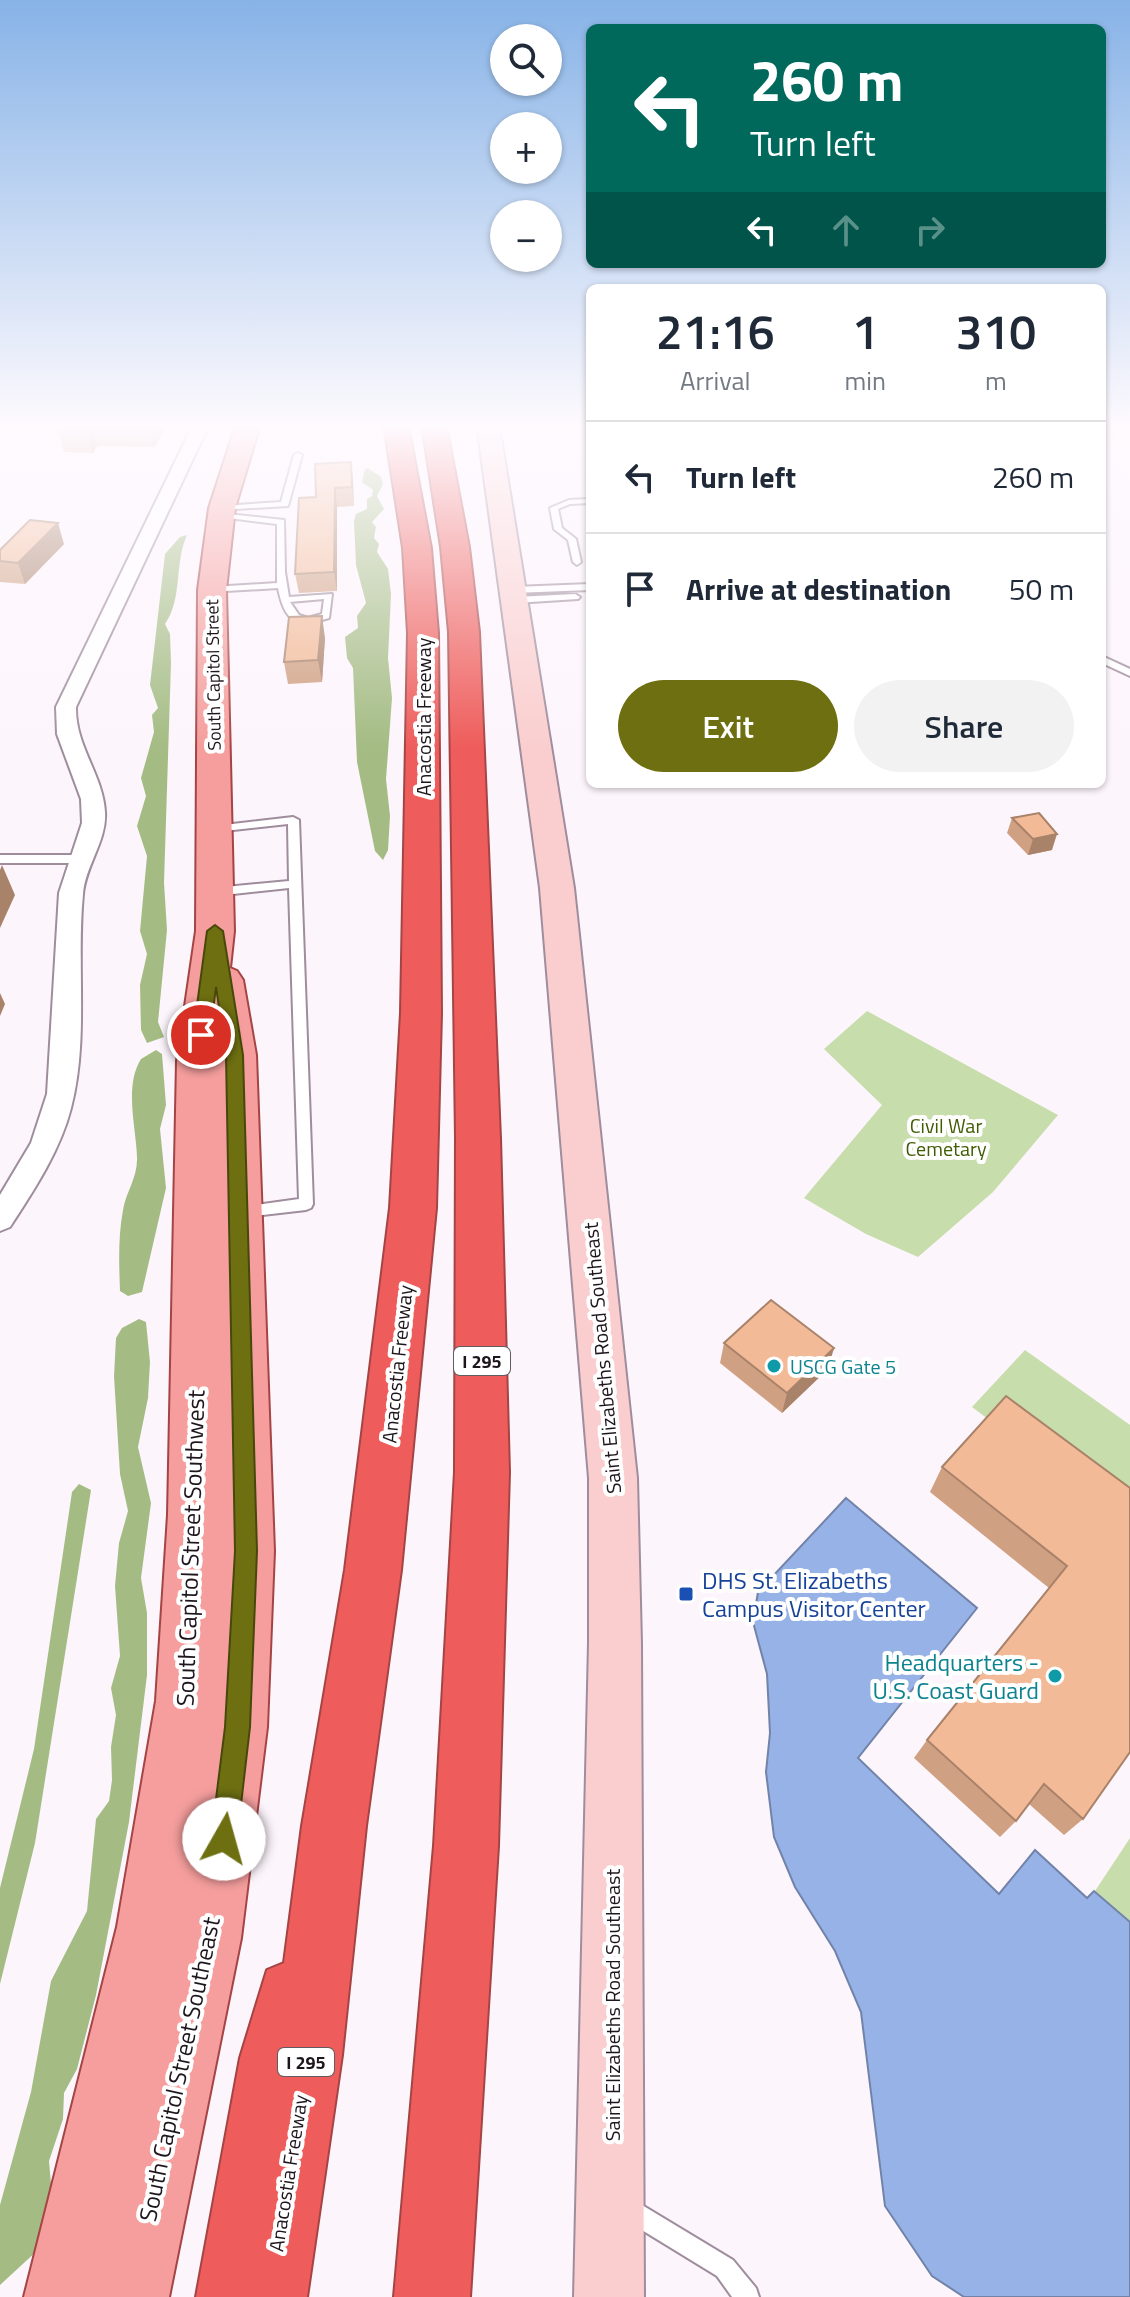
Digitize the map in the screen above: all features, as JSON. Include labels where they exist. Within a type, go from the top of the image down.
[{"type":"highway","name":"Anacostia Freeway","points":[[269,2297],[307,2055],[334,1826],[389,1449],[418,1136],[423,633],[414,532]]},
{"type":"highway","name":"Anacostia Freeway","points":[[432,2297],[473,1725],[482,1414],[465,664],[459,574],[452,532]]},
{"type":"highway","points":[[234,2297],[275,2058],[334,1826]]},
{"type":"main road","name":"South Capitol Street","points":[[215,911],[212,590],[219,532]]},
{"type":"main road","name":"Saint Elizabeths Road Southeast","points":[[504,532],[557,888],[613,1478],[615,1659],[609,2297]]},
{"type":"main road","name":"South Capitol Street Southeast","points":[[131,2297],[208,1938],[237,1727],[246,1551],[235,1055],[215,911]]},
{"type":"main road","name":"South Capitol Street Southwest","points":[[62,2297],[150,1927],[186,1701],[195,1515],[198,1061],[215,911]]},
{"type":"street","points":[[0,1219],[34,1165],[61,1095],[72,889],[92,832],[94,809],[65,721],[66,707],[150,532]]},
{"type":"lane","points":[[281,532],[282,585],[285,600],[293,617],[306,621],[326,616],[330,609],[329,596],[285,600]]},
{"type":"lane","points":[[562,532],[572,539],[577,562]]},
{"type":"lane","points":[[212,590],[282,585]]},
{"type":"lane","points":[[514,595],[586,587]]},
{"type":"lane","points":[[514,595],[586,596]]},
{"type":"lane","points":[[1106,661],[1130,673]]},
{"type":"lane","points":[[214,829],[293,820],[306,1204],[237,1212]]},
{"type":"lane","points":[[0,859],[83,859]]},
{"type":"lane","points":[[215,911],[296,884]]},
{"type":"lane","points":[[611,2198],[725,2268],[747,2297]]},
{"type":"green space","points":[[355,532],[375,532],[374,538],[379,544],[377,552],[388,569],[391,594],[388,658],[392,698],[386,779],[390,816],[388,850],[383,860],[375,851],[357,762],[353,668],[347,658],[345,637],[358,628],[357,616],[366,603],[356,565]]},
{"type":"green space","points":[[187,535],[174,603],[165,624],[170,634],[171,663],[164,883],[167,930],[158,1022],[164,1037],[147,1043],[141,1030],[140,985],[147,954],[140,931],[147,856],[137,826],[146,796],[141,778],[154,732],[152,715],[158,708],[150,685],[165,554],[180,537]]},
{"type":"green space","name":"Civil War Cemetary","points":[[867,1011],[1058,1115],[993,1192],[918,1257],[866,1234],[804,1198],[882,1105],[824,1049]]},
{"type":"green space","points":[[156,1050],[162,1054],[166,1105],[160,1129],[166,1188],[142,1292],[128,1296],[120,1291],[119,1250],[123,1210],[137,1164],[133,1081],[141,1059]]},
{"type":"green space","points":[[139,1319],[146,1322],[150,1362],[148,1398],[138,1447],[151,1503],[141,1578],[147,1613],[147,1675],[129,1822],[96,1995],[77,2069],[64,2093],[63,2119],[49,2161],[52,2195],[38,2250],[0,2285],[0,2205],[31,2092],[51,1981],[87,1911],[96,1819],[109,1801],[116,1715],[111,1688],[120,1656],[115,1586],[119,1543],[128,1511],[120,1474],[114,1376],[116,1338],[122,1328]]},
{"type":"green space","points":[[1025,1350],[1130,1425],[1130,1526],[972,1407]]},
{"type":"green space","points":[[79,1484],[91,1490],[35,1843],[0,1984],[0,1888],[34,1749],[72,1492]]},
{"type":"green space","points":[[1130,1838],[1130,1923],[1095,1891]]},
{"type":"water","points":[[846,1498],[977,1608],[858,1758],[999,1894],[1035,1850],[1087,1898],[1094,1891],[1130,1922],[1130,2297],[964,2297],[932,2276],[885,2206],[861,2012],[835,1951],[795,1887],[774,1837],[766,1772],[770,1733],[767,1674],[753,1622],[758,1592]]},
{"type":"building","points":[[18,532],[49,532],[18,563],[0,561],[0,550]]},
{"type":"building","points":[[297,532],[334,532],[334,572],[295,574]]},
{"type":"building","points":[[322,616],[318,660],[284,662],[289,617]]},
{"type":"building","points":[[1039,813],[1057,834],[1033,839],[1012,818]]},
{"type":"building","points":[[771,1300],[834,1348],[787,1393],[724,1343]]},
{"type":"building","name":"Headquarters - U.S. Coast Guard","points":[[1006,1396],[1130,1488],[1130,1752],[1083,1819],[1044,1784],[1016,1821],[927,1740],[1067,1566],[942,1467]]},
{"type":"place","name":"USCG Gate 5","points":[[774,1366]]},
{"type":"place","name":"DHS St. Elizabeths Campus Visitor Center","points":[[686,1594]]},
{"type":"place","name":"Headquarters - U.S. Coast Guard","points":[[1055,1676]]},
{"type":"route","points":[[201,1035],[215,931],[235,1055],[246,1551],[242,1671],[224,1839]]}]
